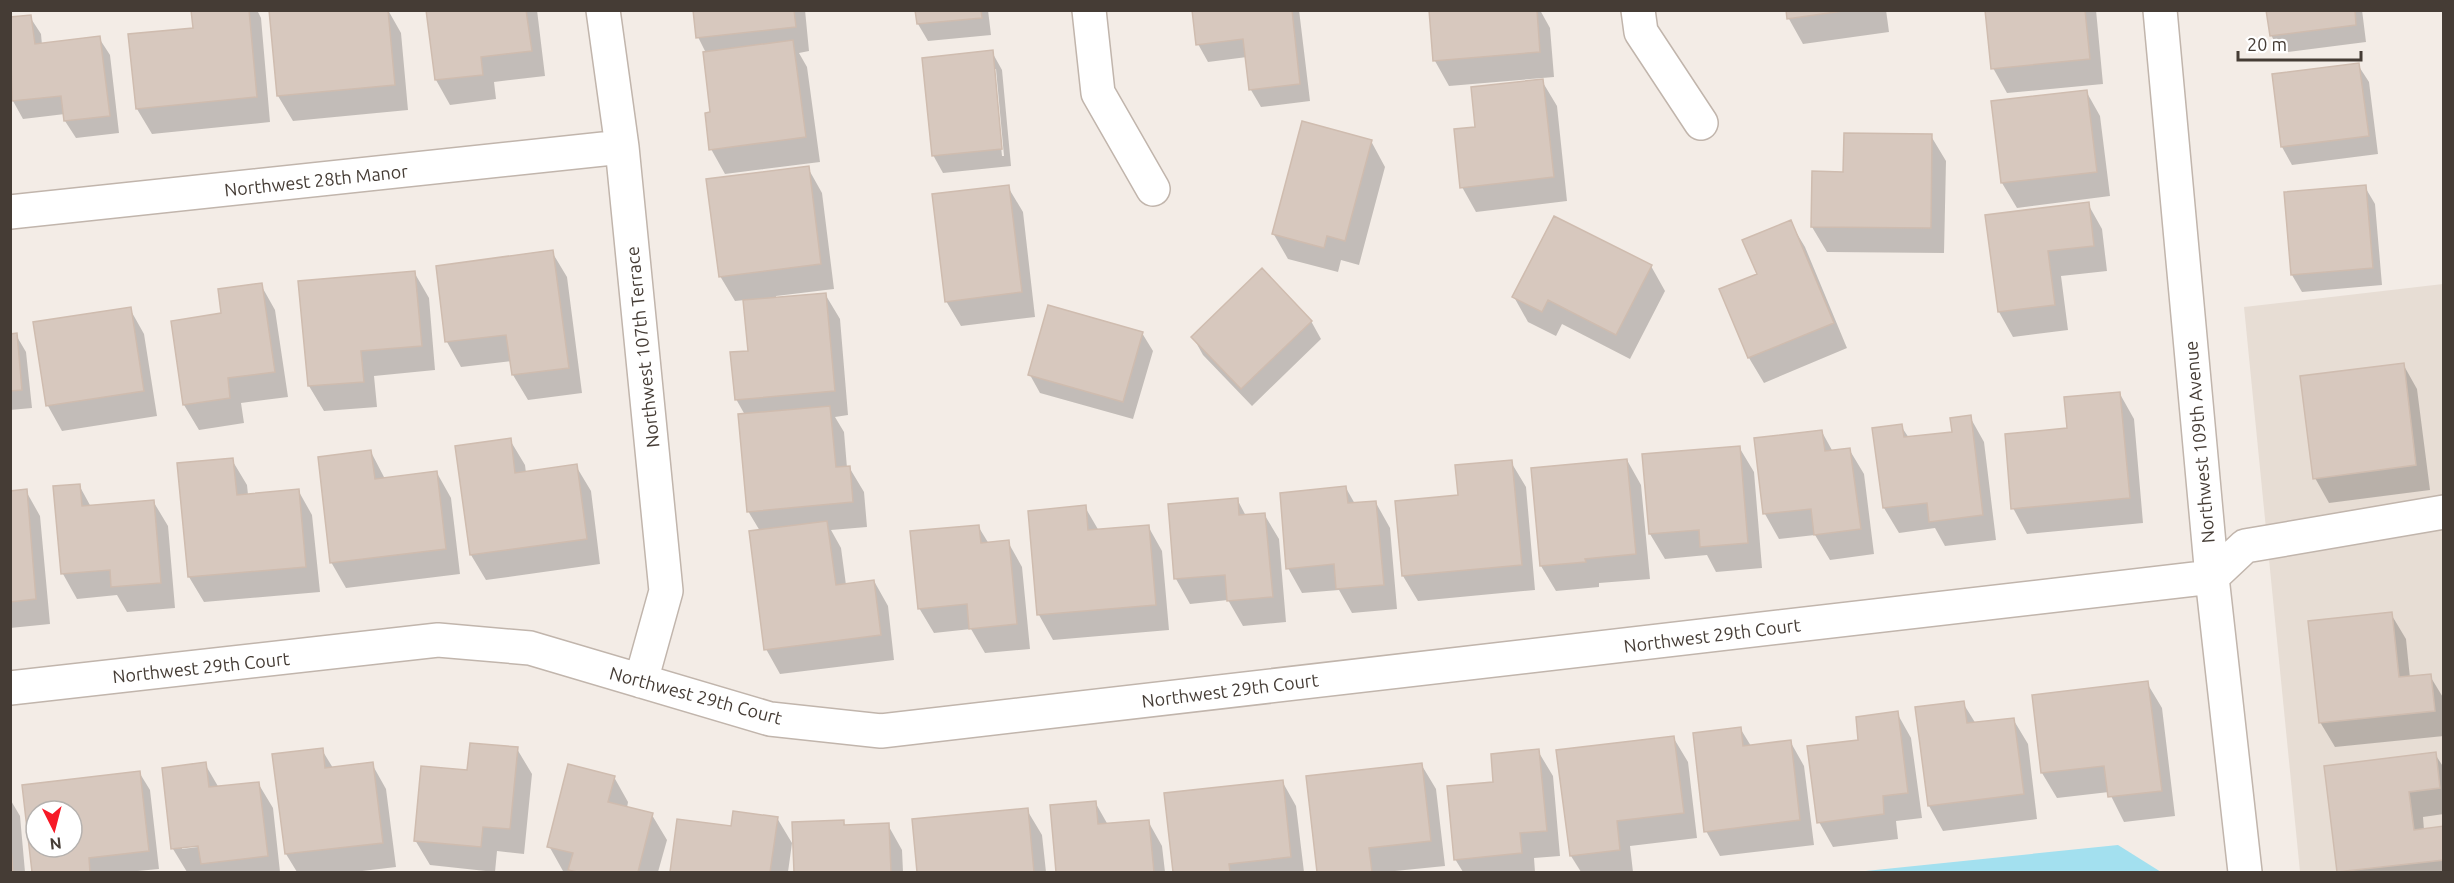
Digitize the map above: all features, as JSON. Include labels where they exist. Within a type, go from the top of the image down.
[{"type":"street","name":"Northwest 107th Terrace","points":[[603,10],[622,147],[666,591],[641,681]]},
{"type":"street","points":[[1089,10],[1098,93],[1153,189]]},
{"type":"street","points":[[1638,10],[1641,32],[1701,123]]},
{"type":"street","name":"Northwest 109th Avenue","points":[[2160,10],[2212,577],[2245,873]]},
{"type":"street","name":"Northwest 28th Manor","points":[[10,212],[622,147]]},
{"type":"street","points":[[2212,577],[2245,546],[2444,512]]},
{"type":"street","name":"Northwest 29th Court","points":[[10,688],[438,640],[530,648],[770,719],[881,731],[2212,577]]},
{"type":"shaded area","points":[[2443,284],[2443,872],[2300,872],[2244,307]]},
{"type":"water","points":[[2118,845],[2161,872],[1856,872]]},
{"type":"building","points":[[191,10],[249,10],[257,97],[136,109],[128,34],[193,28]]},
{"type":"building","points":[[269,10],[388,10],[395,85],[277,96]]},
{"type":"building","points":[[426,10],[526,10],[532,51],[481,57],[483,75],[435,80]]},
{"type":"building","points":[[693,10],[794,10],[796,27],[696,38]]},
{"type":"building","points":[[915,10],[981,10],[982,18],[917,24]]},
{"type":"building","points":[[1192,10],[1292,10],[1300,84],[1249,90],[1243,39],[1196,45]]},
{"type":"building","points":[[1429,10],[1537,10],[1540,52],[1433,61]]},
{"type":"building","points":[[1786,10],[1850,10],[1787,19]]},
{"type":"building","points":[[1985,10],[2085,10],[2090,59],[1991,69]]},
{"type":"building","points":[[2266,10],[2355,10],[2356,25],[2270,36]]},
{"type":"building","points":[[31,15],[35,44],[100,36],[110,116],[64,121],[61,96],[12,101],[10,17]]},
{"type":"building","points":[[793,40],[806,137],[709,150],[705,113],[710,112],[703,52]]},
{"type":"building","points":[[993,50],[1002,149],[932,156],[922,58]]},
{"type":"building","points":[[2359,63],[2369,136],[2281,147],[2272,74]]},
{"type":"building","points":[[1543,79],[1554,177],[1460,188],[1454,129],[1475,127],[1471,87]]},
{"type":"building","points":[[2087,90],[2097,172],[2001,183],[1991,101]]},
{"type":"building","points":[[1302,121],[1372,140],[1345,241],[1327,236],[1324,248],[1272,234]]},
{"type":"building","points":[[1844,133],[1932,134],[1931,228],[1811,227],[1812,171],[1843,172]]},
{"type":"building","points":[[809,166],[821,264],[719,277],[706,179]]},
{"type":"building","points":[[1009,185],[1022,292],[945,302],[932,194]]},
{"type":"building","points":[[2366,185],[2373,268],[2291,275],[2284,192]]},
{"type":"building","points":[[2089,202],[2094,246],[2048,251],[2055,305],[1998,312],[1985,215]]},
{"type":"building","points":[[1554,216],[1652,265],[1616,335],[1548,300],[1542,312],[1512,297]]},
{"type":"building","points":[[1791,220],[1834,323],[1748,358],[1719,289],[1757,274],[1742,240]]},
{"type":"building","points":[[553,250],[569,368],[512,375],[506,335],[445,342],[436,266]]},
{"type":"building","points":[[1262,268],[1312,321],[1241,389],[1191,337]]},
{"type":"building","points":[[415,271],[422,346],[361,351],[364,382],[308,386],[298,281]]},
{"type":"building","points":[[262,283],[275,372],[228,378],[230,398],[183,405],[171,321],[221,313],[218,289]]},
{"type":"building","points":[[826,293],[835,391],[735,400],[730,352],[748,351],[743,300]]},
{"type":"building","points":[[1048,305],[1143,332],[1123,402],[1028,375]]},
{"type":"building","points":[[131,307],[144,391],[46,406],[33,322]]},
{"type":"building","points":[[17,333],[22,390],[10,391],[10,334]]},
{"type":"building","points":[[2404,363],[2416,465],[2313,479],[2300,376]]},
{"type":"building","points":[[2120,392],[2130,498],[2011,509],[2005,434],[2067,428],[2064,397]]},
{"type":"building","points":[[830,406],[836,467],[850,466],[853,502],[747,512],[738,414]]},
{"type":"building","points":[[1971,415],[1983,515],[1929,522],[1927,503],[1883,508],[1872,428],[1902,424],[1904,437],[1952,432],[1950,418]]},
{"type":"building","points":[[1822,430],[1825,451],[1850,448],[1861,529],[1814,535],[1811,509],[1763,514],[1754,438]]},
{"type":"building","points":[[511,438],[515,473],[577,464],[587,539],[470,555],[455,446]]},
{"type":"building","points":[[1740,446],[1748,543],[1700,547],[1699,530],[1649,534],[1642,454]]},
{"type":"building","points":[[371,450],[375,479],[437,471],[446,549],[330,563],[318,457]]},
{"type":"building","points":[[233,458],[237,495],[299,489],[306,567],[188,577],[177,463]]},
{"type":"building","points":[[1627,459],[1636,554],[1540,566],[1531,468]]},
{"type":"building","points":[[1512,460],[1522,565],[1402,576],[1395,501],[1458,495],[1455,465]]},
{"type":"building","points":[[80,484],[82,506],[154,500],[161,583],[111,587],[110,570],[61,574],[53,486]]},
{"type":"building","points":[[1346,486],[1348,503],[1376,501],[1384,585],[1336,589],[1334,564],[1286,569],[1280,493]]},
{"type":"building","points":[[27,489],[36,599],[10,602],[10,491]]},
{"type":"building","points":[[1238,498],[1239,515],[1265,513],[1273,597],[1227,601],[1225,575],[1174,579],[1168,504]]},
{"type":"building","points":[[1086,505],[1088,530],[1149,525],[1156,605],[1037,615],[1028,511]]},
{"type":"building","points":[[827,521],[836,585],[874,580],[881,635],[764,650],[749,531]]},
{"type":"building","points":[[979,525],[981,543],[1009,540],[1017,624],[969,629],[967,604],[918,609],[910,531]]},
{"type":"building","points":[[2392,612],[2399,677],[2431,674],[2435,711],[2319,723],[2308,621]]},
{"type":"building","points":[[2148,681],[2162,791],[2108,797],[2104,766],[2041,773],[2032,695]]},
{"type":"building","points":[[1964,701],[1967,723],[2014,718],[2024,794],[1928,806],[1915,707]]},
{"type":"building","points":[[1898,711],[1908,793],[1883,796],[1884,814],[1817,823],[1807,746],[1858,740],[1856,717]]},
{"type":"building","points":[[1741,727],[1743,746],[1791,740],[1800,820],[1704,832],[1693,733]]},
{"type":"building","points":[[1674,736],[1684,813],[1617,821],[1620,850],[1570,856],[1556,750]]},
{"type":"building","points":[[470,743],[518,747],[510,829],[483,827],[481,847],[414,841],[421,766],[467,770]]},
{"type":"building","points":[[323,748],[325,768],[373,762],[383,843],[285,854],[272,754]]},
{"type":"building","points":[[1539,749],[1547,831],[1520,833],[1522,853],[1454,860],[1447,786],[1493,782],[1491,754]]},
{"type":"building","points":[[2436,752],[2440,788],[2409,792],[2414,830],[2444,826],[2444,860],[2337,872],[2324,766]]},
{"type":"building","points":[[206,762],[209,787],[259,782],[268,856],[201,864],[198,846],[171,849],[162,768]]},
{"type":"building","points":[[1422,763],[1431,841],[1369,848],[1372,872],[1317,872],[1306,776]]},
{"type":"building","points":[[568,764],[615,776],[608,802],[653,813],[638,872],[568,870],[573,853],[547,847]]},
{"type":"building","points":[[140,771],[149,851],[89,858],[90,872],[32,872],[31,859],[84,859],[84,799],[24,799],[24,802],[22,785]]},
{"type":"building","points":[[1283,780],[1291,857],[1229,864],[1230,872],[1173,872],[1164,793]]},
{"type":"building","points":[[1096,801],[1098,824],[1149,820],[1154,872],[1056,872],[1050,805]]},
{"type":"building","points":[[1028,808],[1034,872],[917,872],[912,819]]},
{"type":"building","points":[[733,811],[778,817],[770,872],[670,872],[677,819],[731,826]]},
{"type":"building","points":[[844,820],[844,825],[889,823],[891,872],[794,872],[792,822]]},
{"type":"building","points":[[10,838],[13,872],[10,872]]}]
